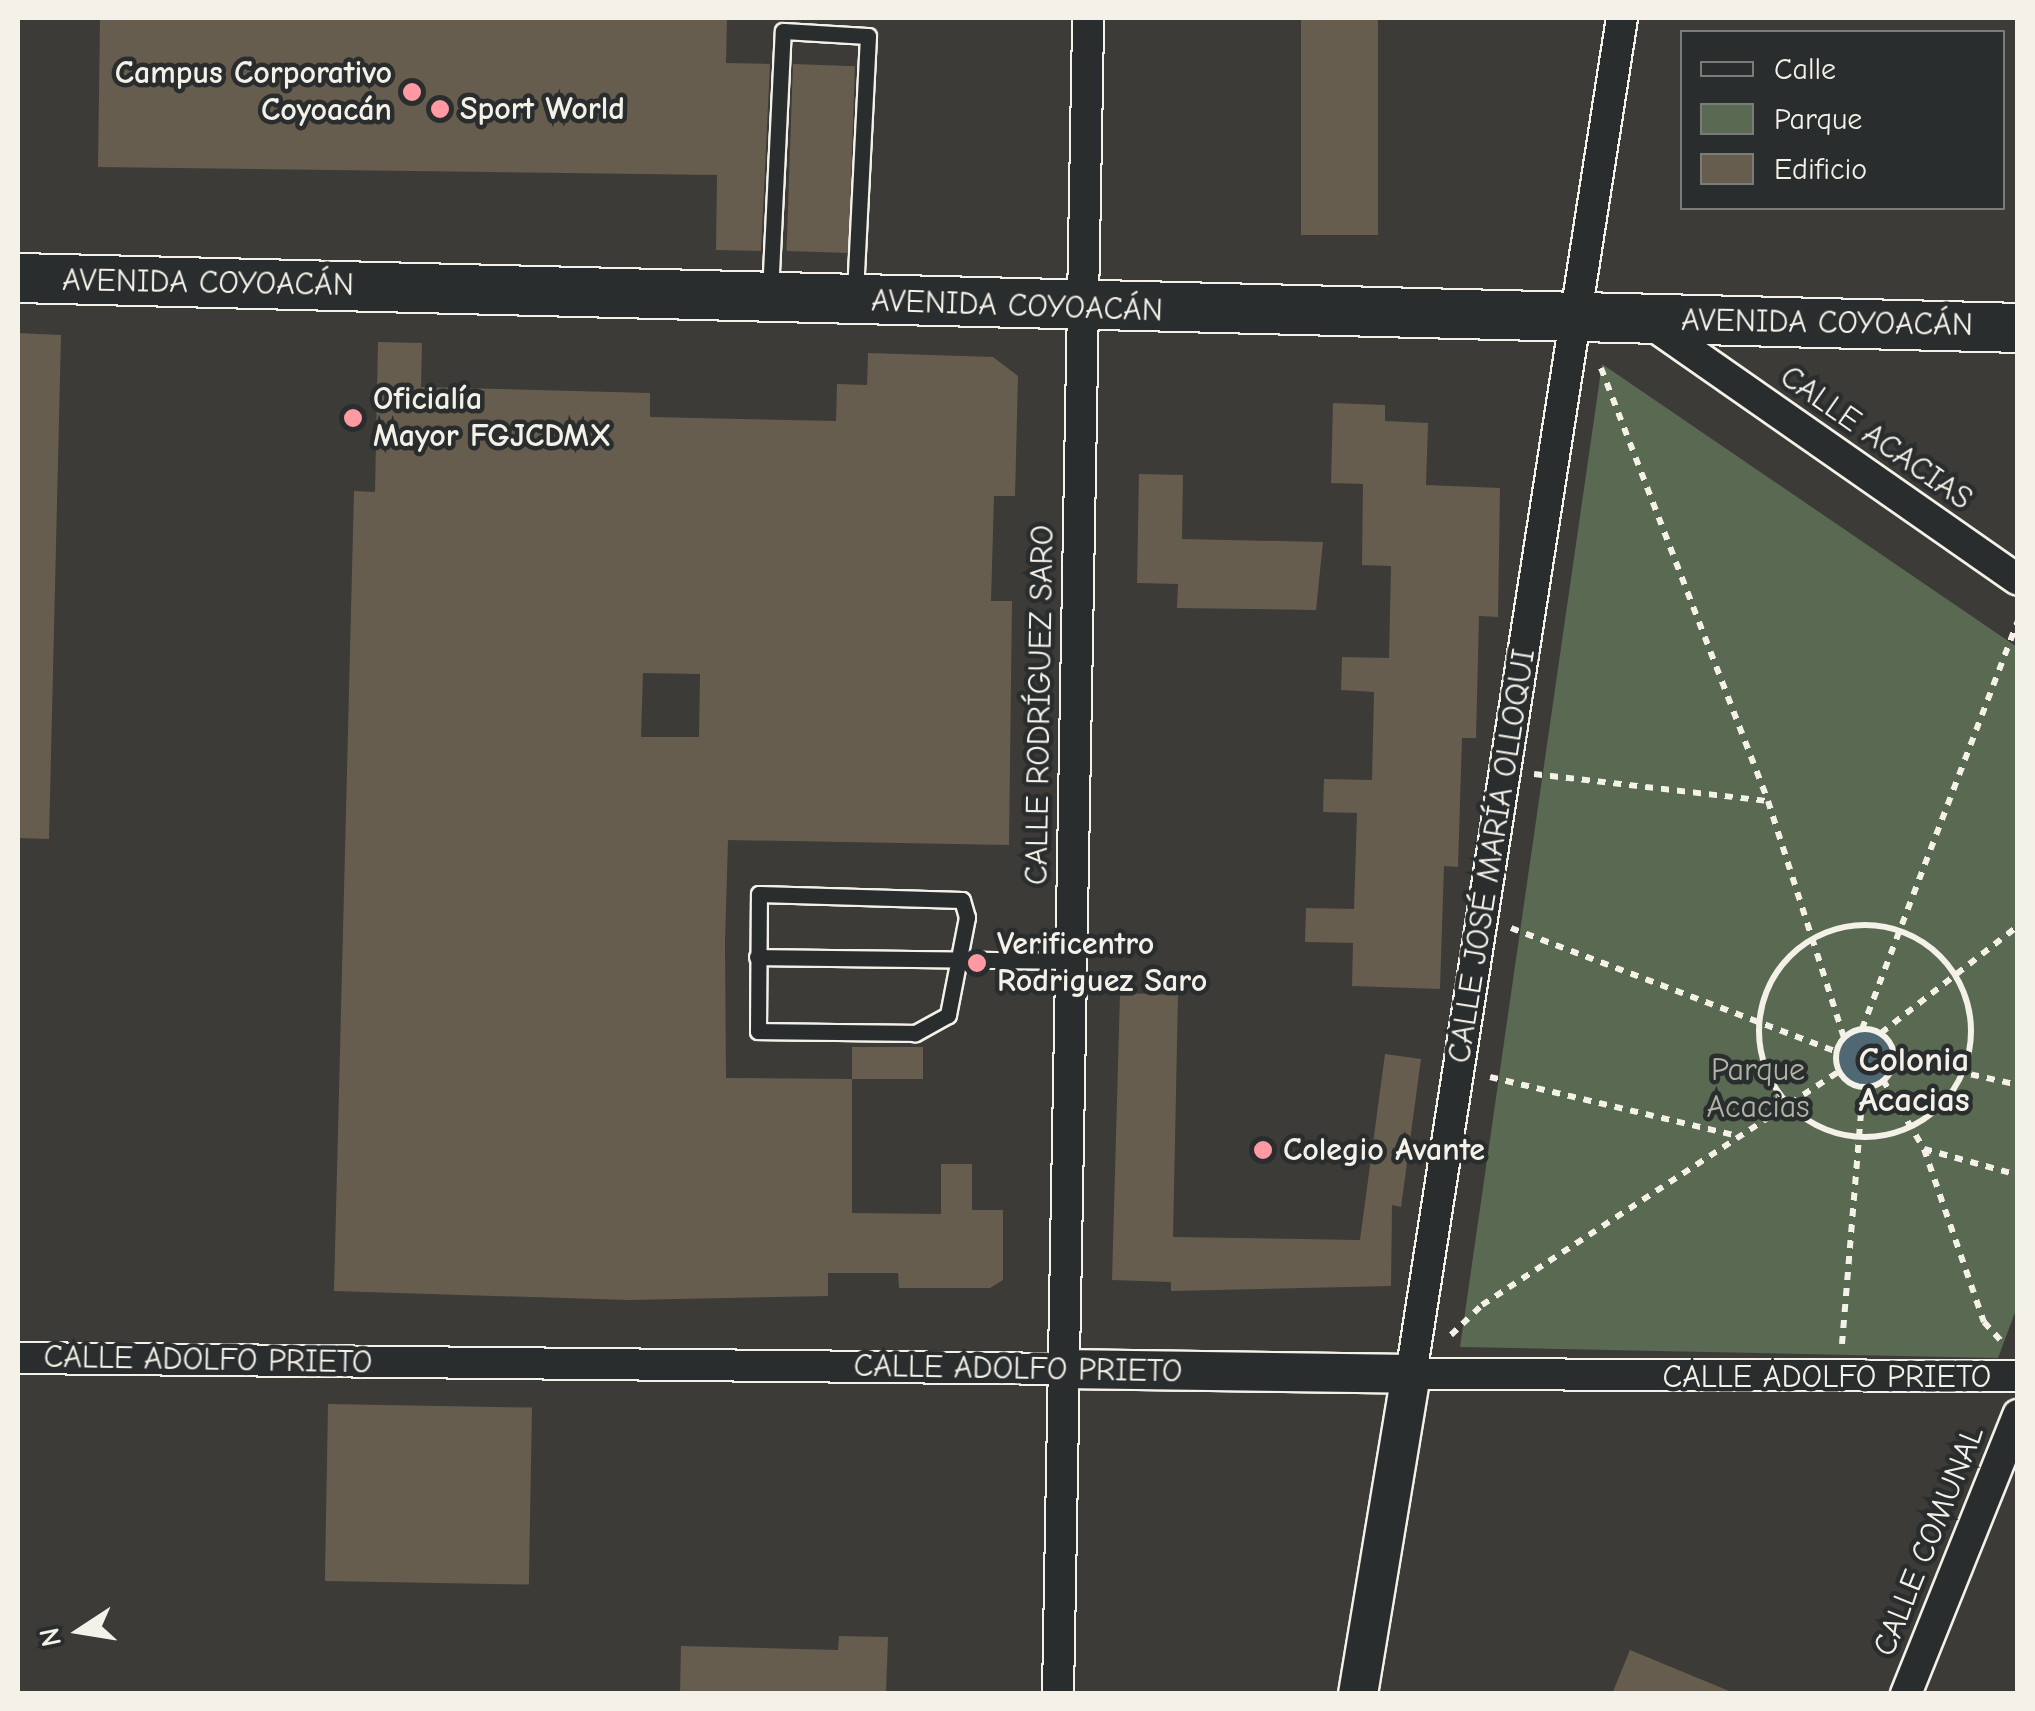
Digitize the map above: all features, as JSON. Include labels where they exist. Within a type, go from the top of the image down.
[{"type":"main road","name":"AVENIDA COYOACÁN","points":[[18,278],[770,297],[1083,310],[2018,328]]},
{"type":"street","name":"CALLE RODRÍGUEZ SARO","points":[[1058,1694],[1088,18]]},
{"type":"street","name":"CALLE JOSÉ MARÍA OLLOQUI","points":[[1358,1694],[1484,918],[1622,18]]},
{"type":"street","name":"CALLE ACACIAS","points":[[1645,319],[2018,580]]},
{"type":"street","name":"CALLE ADOLFO PRIETO","points":[[18,1358],[1838,1379],[2018,1376]]},
{"type":"street","name":"CALLE COMUNAL","points":[[1906,1694],[2018,1415]]},
{"type":"lane","points":[[770,297],[784,31],[868,36],[854,301]]},
{"type":"lane","points":[[759,894],[954,896],[967,910],[960,959],[948,1015],[916,1033],[758,1031],[759,894]]},
{"type":"lane","points":[[757,957],[1070,961]]},
{"type":"path","points":[[1576,317],[1609,382],[1768,801],[1809,940],[1844,1038]]},
{"type":"path","points":[[1862,1029],[2018,620]]},
{"type":"path","points":[[1526,773],[1768,801]]},
{"type":"path","points":[[1484,918],[1837,1052]]},
{"type":"path","points":[[1838,926],[1901,930],[1956,974],[1970,1021],[1965,1070],[1934,1114],[1910,1128],[1862,1138],[1834,1134],[1786,1102],[1768,1077],[1757,1022],[1776,974],[1809,940],[1838,926]]},
{"type":"path","points":[[1881,1033],[2018,926]]},
{"type":"path","points":[[1839,1071],[1837,1052],[1844,1038],[1862,1029],[1881,1033],[1894,1057]]},
{"type":"path","points":[[1894,1057],[2018,1085]]},
{"type":"path","points":[[1839,1071],[1862,1086],[1883,1080],[1894,1057]]},
{"type":"path","points":[[1460,1069],[1734,1135]]},
{"type":"path","points":[[1411,1374],[1482,1305],[1734,1135],[1839,1071]]},
{"type":"path","points":[[1883,1080],[1924,1149],[1984,1322],[2006,1346]]},
{"type":"path","points":[[1838,1379],[1862,1138],[1862,1086]]},
{"type":"path","points":[[1924,1149],[2018,1175]]},
{"type":"green space","name":"Parque Acacias","points":[[1602,364],[2017,647],[2017,1307],[1998,1358],[1460,1347]]},
{"type":"water","points":[[1865,1029],[1885,1038],[1894,1058],[1885,1078],[1865,1087],[1845,1078],[1836,1058],[1845,1038]]},
{"type":"building","name":"Campus Corporativo Coyoacán","points":[[100,18],[727,18],[726,63],[770,64],[761,251],[716,250],[717,175],[98,167]]},
{"type":"building","points":[[1301,18],[1378,18],[1378,235],[1301,235]]},
{"type":"building","points":[[793,64],[855,66],[848,253],[786,251]]},
{"type":"building","points":[[18,333],[61,335],[49,839],[18,838]]},
{"type":"building","points":[[378,342],[422,343],[421,387],[650,393],[650,417],[836,421],[837,384],[867,385],[868,353],[993,357],[1018,376],[1015,496],[994,496],[991,601],[1012,601],[1009,845],[728,840],[725,942],[726,1078],[852,1079],[852,1213],[941,1214],[941,1164],[972,1164],[972,1210],[1003,1210],[1003,1280],[990,1288],[899,1288],[898,1273],[828,1273],[828,1296],[628,1300],[334,1291],[354,491],[375,492]],"holes":[[[643,673],[700,674],[699,737],[641,737]]]},
{"type":"building","points":[[1333,403],[1385,405],[1385,421],[1428,423],[1426,485],[1500,488],[1498,617],[1479,616],[1476,738],[1462,738],[1458,867],[1444,866],[1440,989],[1352,986],[1353,943],[1305,942],[1306,908],[1354,909],[1357,813],[1323,812],[1324,779],[1372,780],[1374,692],[1341,690],[1342,657],[1389,658],[1391,566],[1362,565],[1363,484],[1331,483]]},
{"type":"building","points":[[1139,474],[1183,475],[1182,539],[1323,542],[1316,610],[1177,608],[1178,584],[1137,583]]},
{"type":"building","points":[[1120,993],[1178,995],[1173,1237],[1360,1240],[1385,1054],[1421,1059],[1401,1207],[1392,1205],[1391,1286],[1171,1291],[1171,1282],[1112,1280]]},
{"type":"building","points":[[852,1047],[923,1047],[923,1079],[852,1079]]},
{"type":"building","points":[[328,1404],[532,1408],[529,1585],[325,1581]]},
{"type":"building","points":[[839,1636],[888,1637],[886,1694],[680,1694],[681,1646],[838,1650]]},
{"type":"building","points":[[1630,1650],[1734,1693],[1734,1694],[1612,1694]]},
{"type":"place","name":"Campus Corporativo Coyoacán","points":[[412,92]]},
{"type":"place","name":"Sport World","points":[[440,109]]},
{"type":"place","name":"Oficialía Mayor FGJCDMX","points":[[353,418]]},
{"type":"place","name":"Verificentro Rodriguez Saro","points":[[977,963]]},
{"type":"place","name":"Colegio Avante","points":[[1263,1150]]},
{"type":"district","name":"Colonia Acacias","points":[[1914,1080]]}]
